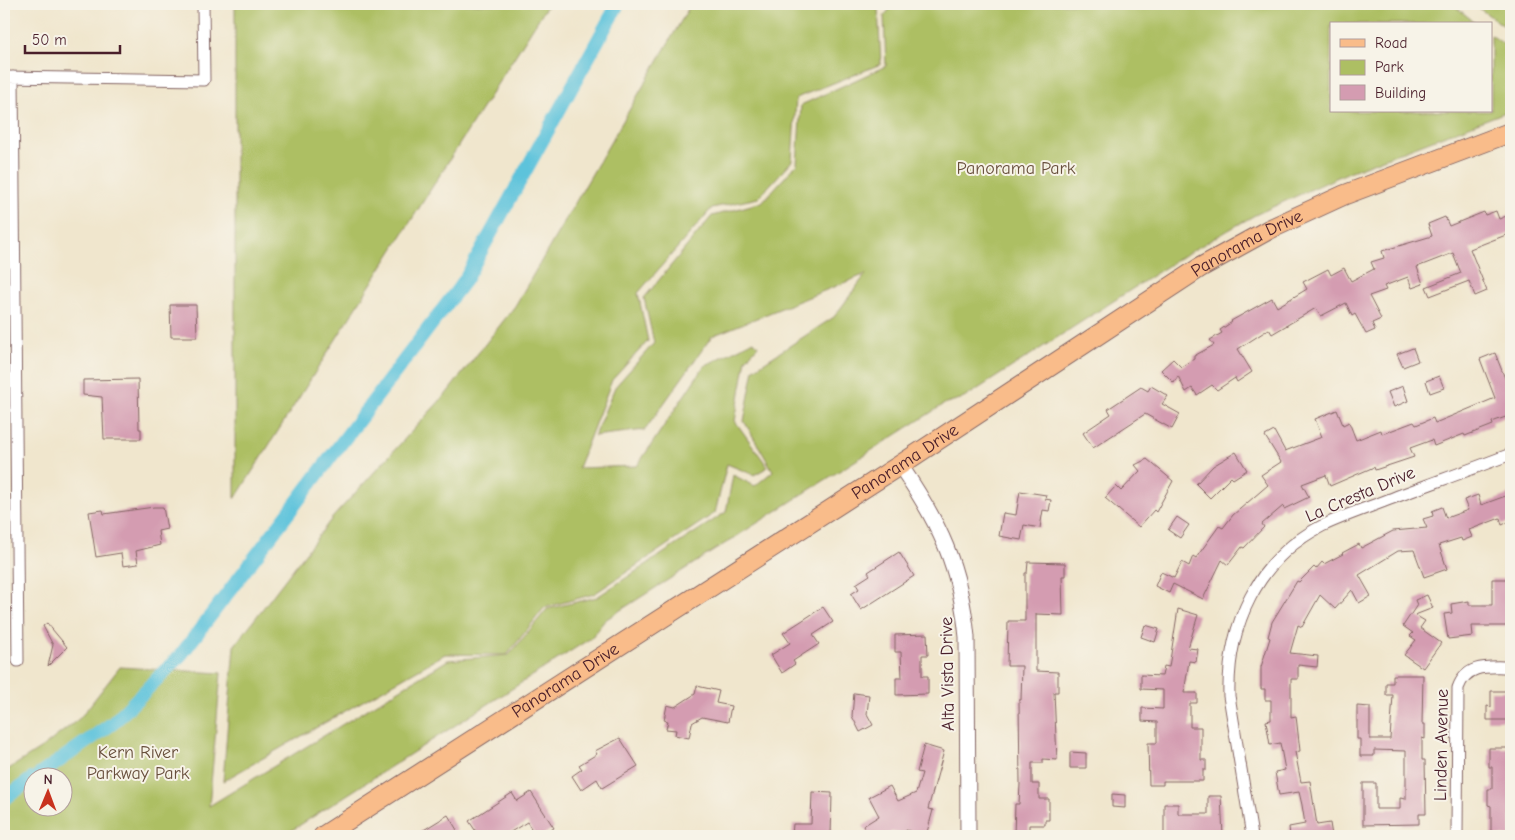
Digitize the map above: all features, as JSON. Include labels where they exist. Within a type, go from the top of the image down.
[{"type":"main road","name":"Panorama Drive","points":[[323,836],[900,465],[1201,266],[1344,195],[1511,132]]},
{"type":"street","points":[[18,661],[9,77],[204,80],[204,4]]},
{"type":"street","name":"La Cresta Drive","points":[[1252,836],[1229,696],[1228,675],[1235,631],[1254,589],[1282,554],[1322,526],[1511,454]]},
{"type":"street","name":"Alta Vista Drive","points":[[900,465],[938,526],[950,554],[964,607],[967,637],[968,836]]},
{"type":"street","name":"Linden Avenue","points":[[1457,836],[1458,688],[1468,672],[1477,668],[1511,667]]},
{"type":"green space","points":[[235,4],[548,4],[235,499]]},
{"type":"green space","points":[[691,4],[881,4],[878,8],[881,64],[796,98],[792,161],[758,198],[712,208],[638,293],[648,341],[612,380],[578,468],[637,466],[704,366],[754,341],[758,346],[746,359],[735,421],[768,467],[754,475],[727,464],[715,513],[594,594],[544,608],[507,655],[445,654],[223,781],[234,646],[333,517],[447,393],[515,306]]},
{"type":"green space","name":"Panorama Park","points":[[894,4],[1452,4],[1474,22],[1330,22],[1330,112],[1492,112],[1492,36],[1505,45],[1511,42],[1511,110],[1349,172],[1255,215],[1183,256],[964,398],[946,403],[605,620],[591,638],[283,836],[4,836],[4,772],[43,747],[80,718],[120,667],[221,673],[209,806],[448,660],[509,655],[547,609],[597,597],[726,512],[733,475],[755,486],[773,471],[744,421],[754,369],[834,317],[866,274],[712,336],[645,430],[594,436],[615,387],[654,343],[644,298],[712,216],[762,202],[797,164],[801,105],[886,66],[884,16]]},
{"type":"green space","points":[[1473,4],[1511,4],[1511,27],[1507,28]]},
{"type":"building","points":[[1496,211],[1499,219],[1511,214],[1511,233],[1470,249],[1487,291],[1475,296],[1469,281],[1430,296],[1426,287],[1461,273],[1453,253],[1417,267],[1423,284],[1412,288],[1408,277],[1384,286],[1386,290],[1369,296],[1381,319],[1372,323],[1375,330],[1366,334],[1355,314],[1352,316],[1346,303],[1321,316],[1316,308],[1272,334],[1269,329],[1238,349],[1252,372],[1237,382],[1235,378],[1217,390],[1212,385],[1197,395],[1192,388],[1186,392],[1178,376],[1174,383],[1161,370],[1173,359],[1181,367],[1194,359],[1194,356],[1214,345],[1210,340],[1222,333],[1220,330],[1231,321],[1272,298],[1277,307],[1307,289],[1303,282],[1328,269],[1331,275],[1344,268],[1351,281],[1374,269],[1371,262],[1384,258],[1382,251],[1432,236],[1428,224],[1445,217],[1449,226],[1484,212],[1485,215]]},
{"type":"building","points":[[170,305],[196,305],[197,337],[171,337]]},
{"type":"building","points":[[1413,348],[1418,361],[1403,367],[1397,354]]},
{"type":"building","points":[[1495,353],[1506,381],[1511,379],[1511,415],[1492,422],[1493,425],[1465,436],[1464,434],[1434,446],[1432,440],[1410,448],[1414,457],[1375,470],[1374,467],[1330,486],[1326,475],[1302,484],[1309,497],[1284,509],[1283,506],[1262,524],[1264,527],[1244,548],[1242,547],[1228,565],[1222,560],[1203,599],[1173,584],[1169,593],[1155,586],[1161,572],[1174,578],[1182,562],[1189,566],[1193,556],[1196,558],[1219,526],[1223,528],[1233,515],[1268,485],[1261,475],[1281,462],[1265,436],[1274,431],[1285,451],[1322,437],[1315,419],[1337,410],[1343,425],[1349,422],[1356,440],[1381,430],[1382,434],[1414,422],[1416,425],[1433,418],[1435,423],[1495,398],[1480,359]]},
{"type":"building","points":[[1439,376],[1444,388],[1430,393],[1426,381]]},
{"type":"building","points":[[138,379],[141,439],[104,439],[102,397],[83,395],[83,380]]},
{"type":"building","points":[[1151,386],[1168,396],[1162,404],[1180,414],[1172,429],[1145,414],[1093,448],[1083,433],[1111,414],[1108,409],[1141,387],[1148,391]]},
{"type":"building","points":[[1403,386],[1408,401],[1394,407],[1388,392]]},
{"type":"building","points":[[1236,452],[1247,470],[1233,479],[1231,477],[1210,498],[1196,484],[1213,466]]},
{"type":"building","points":[[1147,459],[1173,481],[1156,512],[1154,510],[1139,527],[1105,498],[1116,486],[1121,491],[1140,471],[1135,465]]},
{"type":"building","points":[[1020,491],[1046,495],[1045,499],[1051,500],[1049,511],[1043,510],[1040,528],[1024,525],[1021,540],[999,536],[1003,513],[1016,515]]},
{"type":"building","points":[[1511,494],[1511,521],[1502,525],[1500,518],[1469,530],[1472,537],[1462,541],[1461,538],[1439,545],[1447,569],[1424,577],[1414,550],[1398,551],[1359,575],[1371,596],[1359,603],[1352,590],[1335,609],[1320,595],[1302,627],[1298,625],[1290,653],[1318,656],[1317,667],[1298,665],[1298,679],[1291,679],[1291,717],[1296,716],[1300,751],[1295,752],[1301,782],[1310,781],[1317,825],[1330,823],[1332,836],[1290,836],[1289,827],[1305,824],[1302,805],[1299,792],[1279,795],[1275,772],[1285,770],[1280,743],[1270,745],[1266,721],[1271,720],[1271,700],[1265,700],[1265,689],[1261,689],[1261,667],[1270,638],[1268,637],[1272,622],[1297,581],[1299,582],[1322,562],[1324,564],[1359,544],[1361,548],[1393,531],[1427,528],[1423,519],[1433,516],[1432,511],[1442,507],[1446,518],[1468,510],[1464,500],[1478,495],[1481,505]]},
{"type":"building","points":[[163,507],[167,529],[158,531],[160,545],[136,551],[138,564],[123,566],[121,553],[96,557],[89,512],[103,510],[104,514]]},
{"type":"building","points":[[1177,517],[1189,525],[1180,538],[1168,530]]},
{"type":"building","points":[[899,552],[914,576],[861,610],[851,594],[859,589],[856,584],[870,575],[868,572]]},
{"type":"building","points":[[1028,562],[1065,563],[1065,576],[1062,576],[1063,615],[1036,614],[1036,671],[1058,672],[1058,692],[1054,692],[1057,760],[1043,759],[1043,763],[1032,763],[1032,784],[1039,784],[1039,799],[1049,799],[1049,820],[1045,820],[1045,825],[1029,825],[1029,836],[1014,836],[1015,804],[1019,804],[1020,784],[1019,700],[1021,700],[1022,666],[1007,666],[1008,621],[1025,621],[1025,573],[1027,573]]},
{"type":"building","points":[[1492,579],[1511,579],[1511,626],[1472,626],[1473,636],[1448,639],[1444,614],[1452,613],[1451,604],[1469,601],[1469,605],[1492,605]]},
{"type":"building","points":[[1427,595],[1433,608],[1415,615],[1425,621],[1420,628],[1441,643],[1423,668],[1404,655],[1416,640],[1410,636],[1413,633],[1403,626],[1417,605],[1415,600]]},
{"type":"building","points":[[823,607],[833,622],[813,635],[819,644],[793,661],[795,664],[782,673],[771,655],[790,643],[783,633]]},
{"type":"building","points":[[1178,609],[1198,615],[1188,648],[1198,649],[1196,662],[1189,661],[1184,693],[1197,693],[1197,703],[1190,703],[1190,727],[1201,727],[1201,760],[1206,760],[1206,770],[1203,770],[1203,781],[1163,781],[1163,785],[1149,785],[1148,743],[1157,743],[1157,722],[1142,721],[1142,708],[1163,709],[1163,690],[1141,689],[1141,675],[1162,676],[1164,666],[1169,667]]},
{"type":"building","points":[[47,623],[67,647],[48,666],[53,645],[43,626]]},
{"type":"building","points":[[1145,625],[1159,629],[1155,642],[1141,637]]},
{"type":"building","points":[[927,634],[928,655],[922,655],[922,676],[928,676],[928,694],[896,695],[896,678],[902,678],[901,652],[895,652],[895,635]]},
{"type":"building","points":[[1393,675],[1423,675],[1422,724],[1425,724],[1425,739],[1422,738],[1422,760],[1425,760],[1426,814],[1419,814],[1419,824],[1363,825],[1363,783],[1376,783],[1376,809],[1400,809],[1400,798],[1406,799],[1406,751],[1374,750],[1374,756],[1360,756],[1360,739],[1357,739],[1357,706],[1370,707],[1370,739],[1390,739],[1393,695],[1386,695],[1386,683],[1393,683]]},
{"type":"building","points":[[697,686],[719,691],[716,703],[731,706],[728,722],[702,717],[692,723],[689,738],[675,735],[676,730],[666,729],[668,721],[664,720],[667,705],[675,707],[695,694]]},
{"type":"building","points":[[1491,691],[1511,691],[1509,720],[1487,720],[1487,706],[1491,707]]},
{"type":"building","points":[[854,693],[869,695],[867,714],[873,725],[860,732],[852,716]]},
{"type":"building","points":[[620,738],[638,766],[602,788],[597,779],[581,790],[572,776],[582,769],[579,765],[597,754],[595,751]]},
{"type":"building","points":[[924,745],[944,751],[928,809],[933,810],[926,836],[906,830],[905,835],[892,832],[883,836],[869,836],[863,826],[879,816],[869,797],[890,786],[898,801],[916,793],[922,773],[917,772]]},
{"type":"building","points":[[1489,748],[1511,748],[1511,836],[1491,836],[1491,806],[1488,805],[1488,789],[1492,789],[1492,767],[1489,767]]},
{"type":"building","points":[[1070,752],[1086,753],[1086,768],[1070,768]]},
{"type":"building","points":[[531,792],[554,828],[541,836],[536,836],[527,822],[504,836],[479,836],[469,821],[512,793],[517,801]]},
{"type":"building","points":[[812,792],[832,793],[831,836],[792,836],[793,824],[811,824]]},
{"type":"building","points":[[1112,794],[1125,795],[1125,808],[1112,807]]},
{"type":"building","points":[[1208,796],[1221,796],[1223,836],[1164,836],[1164,804],[1178,804],[1178,814],[1208,814]]},
{"type":"building","points":[[448,815],[457,830],[448,836],[414,836]]},
{"type":"waterway","points":[[49,768],[113,723],[180,656],[465,280],[618,4]]},
{"type":"waterway","points":[[4,799],[22,786]]},
{"type":"park label","name":"Kern River Parkway Park","points":[[138,762]]}]
